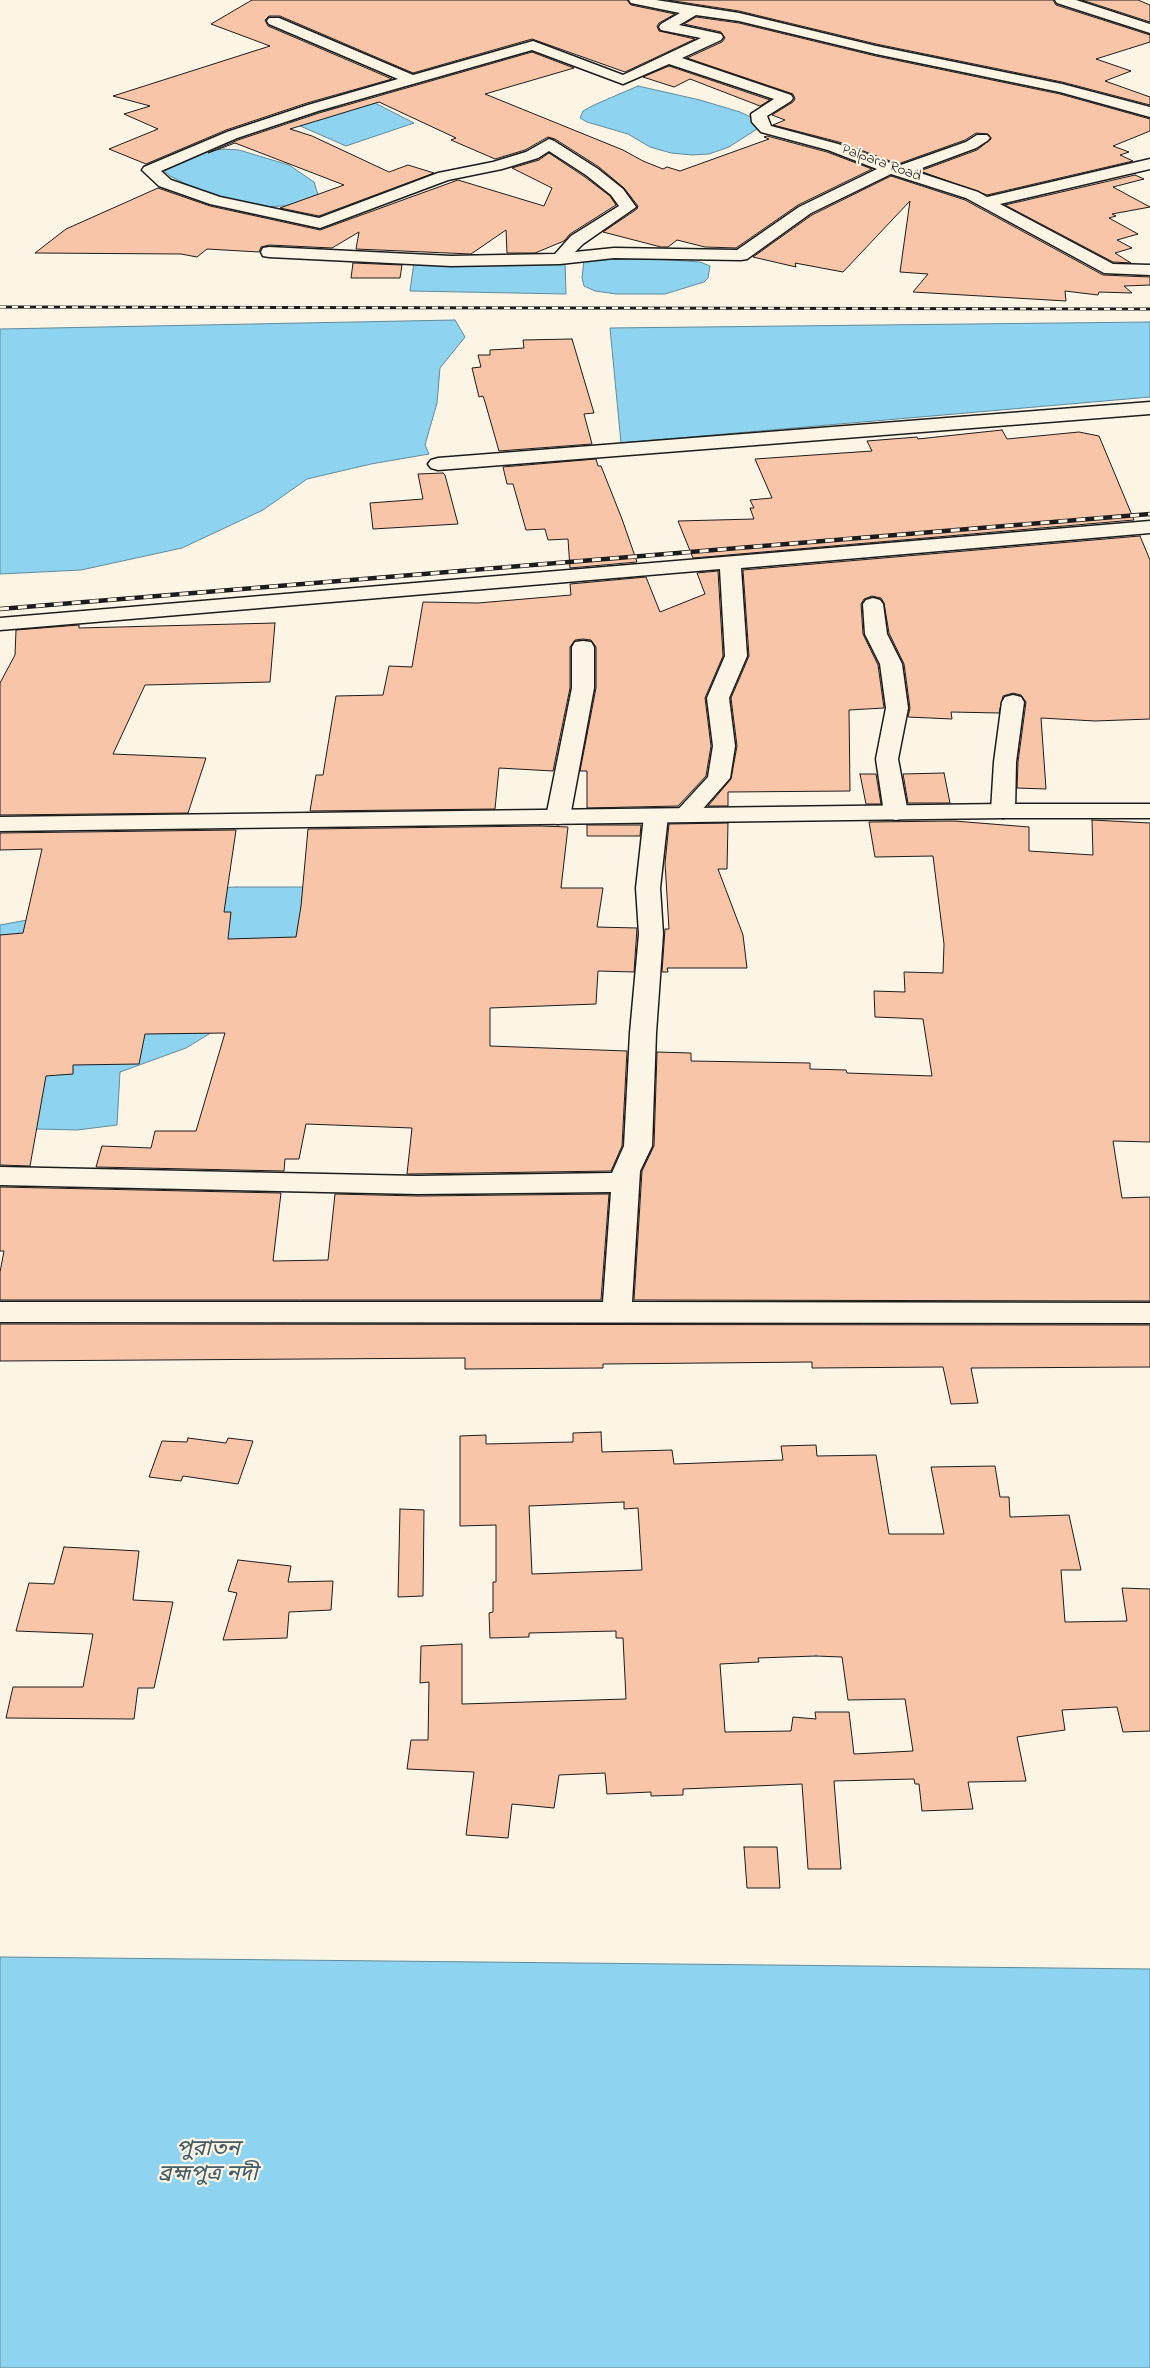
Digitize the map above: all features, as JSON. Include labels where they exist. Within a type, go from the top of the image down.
[{"type":"street","points":[[636,0],[693,11],[739,17],[876,50],[1062,88],[1150,112]]},
{"type":"street","points":[[1062,0],[1150,29]]},
{"type":"street","points":[[560,259],[576,240],[628,207],[617,192],[592,172],[549,144],[532,154],[496,166],[444,176],[320,223],[216,201],[165,183],[150,170],[232,134],[411,79],[533,46],[623,80],[716,37],[666,26],[693,11]]},
{"type":"street","points":[[274,21],[411,79]]},
{"type":"street","name":"Palpara Road","points":[[669,59],[786,98],[759,114],[760,122],[766,129],[833,147],[894,170],[972,195],[1110,269],[1150,270]]},
{"type":"street","points":[[269,252],[451,261],[560,259],[614,253],[741,255],[805,210],[894,170],[971,145],[982,138]]},
{"type":"street","points":[[986,202],[1150,164]]},
{"type":"street","points":[[438,464],[1150,408]]},
{"type":"street","points":[[0,624],[1150,527]]},
{"type":"street","points":[[684,815],[719,778],[724,746],[718,698],[736,656],[730,573],[731,562]]},
{"type":"street","points":[[873,604],[876,634],[891,664],[897,708],[887,759],[896,813]]},
{"type":"street","points":[[558,817],[583,688],[583,648]]},
{"type":"street","points":[[1003,811],[1005,762],[1013,702]]},
{"type":"street","points":[[0,824],[1003,811],[1150,811]]},
{"type":"street","points":[[617,1312],[626,1171],[638,1146],[643,1033],[651,934],[648,888],[656,816]]},
{"type":"street","points":[[0,1176],[418,1185],[626,1182]]},
{"type":"street","points":[[0,1312],[1150,1313]]},
{"type":"water","points":[[638,86],[700,100],[740,112],[757,120],[757,129],[729,147],[709,154],[692,155],[671,153],[650,147],[628,134],[587,122],[580,118],[583,111]]},
{"type":"water","points":[[361,103],[375,103],[414,123],[346,146],[291,122],[305,114]]},
{"type":"water","points":[[224,149],[239,150],[289,165],[314,182],[319,198],[308,205],[257,207],[206,194],[170,176],[161,168],[202,152]]},
{"type":"water","points":[[657,259],[700,262],[710,266],[708,278],[704,282],[665,294],[616,294],[595,291],[584,286],[582,278],[584,260]]},
{"type":"water","points":[[565,260],[566,294],[410,291],[414,262]]},
{"type":"water","points":[[455,320],[465,337],[440,368],[437,403],[425,445],[429,454],[371,464],[307,479],[263,510],[182,548],[81,570],[0,574],[0,329]]},
{"type":"water","points":[[1150,322],[1150,397],[621,443],[610,328]]},
{"type":"water","points":[[237,887],[373,887],[227,1023],[186,1048],[120,1072],[117,1125],[77,1130],[0,1128],[0,925],[49,916],[155,890]]},
{"type":"water","name":"পুরাতন ব্রহ্মপুত্র নদী","points":[[0,1957],[1150,1969],[1150,2368],[0,2368]]},
{"type":"building","points":[[252,0],[627,0],[631,5],[675,14],[659,23],[657,26],[659,31],[695,39],[625,72],[532,39],[413,73],[280,16],[269,16],[265,20],[268,26],[392,79],[307,103],[226,130],[146,164],[109,149],[158,129],[124,114],[150,106],[113,96],[270,46],[211,24]]},
{"type":"building","points":[[668,0],[1053,0],[1056,5],[1150,35],[1150,42],[1096,59],[1131,71],[1105,81],[1150,97],[1150,105],[1062,82],[876,44],[739,11]]},
{"type":"building","points":[[1082,0],[1138,0],[1150,5],[1150,22]]},
{"type":"building","points":[[696,17],[739,23],[876,56],[1060,94],[1150,119],[1150,131],[1113,146],[1129,152],[1120,155],[1133,161],[987,195],[920,171],[977,150],[991,139],[988,134],[976,133],[965,140],[898,164],[839,142],[773,125],[785,120],[772,115],[793,102],[795,99],[793,94],[687,58],[722,42],[725,38],[721,32],[684,24]]},
{"type":"building","points":[[532,52],[574,68],[485,94],[623,150],[663,169],[667,167],[680,171],[769,139],[764,137],[767,136],[827,152],[872,169],[798,205],[736,248],[705,247],[677,240],[668,247],[661,247],[603,232],[637,209],[638,206],[624,188],[599,167],[555,139],[548,137],[525,150],[495,159],[451,140],[456,138],[379,102],[290,129],[312,136],[389,172],[408,165],[434,173],[319,216],[280,208],[344,185],[235,143],[208,153],[238,140],[319,113]]},
{"type":"building","points":[[669,66],[770,100],[760,106],[690,79],[674,87],[643,77]]},
{"type":"building","points":[[549,153],[610,196],[616,205],[570,234],[564,241],[535,253],[507,253],[506,230],[471,254],[356,249],[359,232],[332,248],[269,245],[261,247],[259,252],[207,249],[197,257],[181,254],[35,253],[66,229],[158,188],[210,206],[320,230],[458,180],[544,206],[552,188],[512,168],[539,160]]},
{"type":"building","points":[[1135,175],[1144,179],[1113,187],[1150,207],[1112,214],[1116,216],[1109,218],[1138,234],[1117,240],[1132,248],[1115,253],[1131,263],[1113,262],[1005,205]]},
{"type":"building","points":[[891,176],[965,200],[1103,275],[1150,277],[1150,285],[1124,286],[1132,293],[1099,292],[1098,295],[1065,291],[1066,301],[913,292],[928,274],[900,272],[910,201],[843,272],[795,263],[796,267],[753,257],[812,215]]},
{"type":"building","points":[[353,263],[402,265],[400,278],[351,278]]},
{"type":"building","points":[[572,339],[594,413],[584,414],[592,444],[499,451],[483,396],[479,397],[472,368],[481,367],[478,355],[490,355],[490,350],[524,348],[523,340]]},
{"type":"building","points":[[1002,430],[1007,439],[1079,432],[1099,436],[1134,520],[693,558],[678,521],[754,519],[750,508],[754,508],[750,500],[772,498],[755,459],[872,451],[867,441],[917,437],[918,439]]},
{"type":"building","points":[[596,459],[598,466],[601,466],[637,562],[570,568],[568,539],[548,540],[545,529],[526,530],[513,484],[507,484],[503,467]]},
{"type":"building","points":[[443,473],[458,524],[373,529],[370,503],[423,499],[418,474]]},
{"type":"building","points":[[1140,536],[1150,560],[1150,719],[1095,721],[1041,718],[1046,789],[1017,788],[1018,762],[1026,702],[1021,695],[1013,693],[1003,696],[999,713],[951,712],[952,719],[908,717],[910,708],[904,664],[889,633],[884,603],[881,598],[872,596],[864,599],[861,604],[863,634],[878,665],[884,708],[849,710],[850,791],[728,792],[728,806],[708,806],[731,779],[737,746],[731,698],[749,656],[743,570]]},
{"type":"building","points":[[718,571],[723,656],[705,698],[711,746],[706,776],[678,806],[587,808],[587,771],[580,771],[596,688],[596,647],[591,640],[583,639],[575,640],[570,647],[570,688],[553,771],[499,768],[495,809],[310,811],[316,775],[323,775],[336,696],[383,695],[389,666],[412,667],[423,602],[478,603],[571,595],[570,584],[646,577],[660,612],[705,594],[697,573]]},
{"type":"building","points":[[275,623],[270,682],[145,685],[113,754],[206,758],[188,813],[0,815],[0,683],[15,655],[16,630],[79,625],[79,628]]},
{"type":"building","points":[[944,773],[950,803],[908,803],[903,774]]},
{"type":"building","points":[[860,774],[876,774],[881,804],[866,804]]},
{"type":"building","points":[[1092,820],[1150,823],[1150,1142],[1113,1141],[1122,1198],[1150,1197],[1150,1301],[634,1300],[642,1171],[654,1146],[657,1052],[691,1053],[691,1061],[810,1063],[810,1069],[846,1070],[847,1073],[932,1076],[923,1019],[875,1017],[874,991],[905,992],[904,972],[943,973],[944,944],[933,856],[875,857],[869,822],[954,821],[1029,827],[1029,851],[1093,855]]},
{"type":"building","points":[[728,823],[727,869],[718,869],[743,935],[747,968],[667,968],[668,972],[662,972],[665,929],[669,929],[665,863],[669,824]]},
{"type":"building","points":[[587,825],[641,825],[640,836],[587,836]]},
{"type":"building","points":[[568,827],[561,888],[603,888],[597,927],[637,928],[634,972],[598,971],[596,1004],[490,1008],[490,1046],[627,1051],[622,1146],[611,1171],[407,1174],[412,1128],[306,1124],[299,1159],[285,1159],[284,1171],[96,1167],[102,1146],[151,1148],[155,1131],[196,1131],[225,1033],[145,1034],[139,1064],[73,1065],[73,1074],[46,1076],[30,1166],[0,1165],[0,935],[23,933],[42,849],[0,850],[0,833],[236,830],[224,912],[231,912],[228,939],[296,937],[301,906],[308,829]]},
{"type":"building","points":[[0,1187],[281,1193],[273,1261],[328,1260],[335,1194],[418,1196],[609,1194],[601,1300],[0,1300],[0,1272],[4,1251],[0,1251]]},
{"type":"building","points":[[0,1324],[1150,1325],[1150,1367],[971,1368],[978,1403],[951,1404],[943,1367],[812,1368],[812,1362],[603,1364],[603,1368],[465,1369],[465,1358],[0,1361]]},
{"type":"building","points":[[601,1432],[602,1452],[672,1450],[674,1464],[783,1460],[781,1446],[816,1445],[817,1456],[876,1455],[889,1534],[944,1534],[931,1467],[995,1466],[1000,1497],[1009,1497],[1010,1517],[1069,1515],[1081,1570],[1061,1570],[1065,1622],[1127,1621],[1122,1588],[1150,1589],[1150,1731],[1123,1732],[1117,1707],[1062,1710],[1065,1730],[1017,1737],[1026,1781],[968,1782],[973,1809],[922,1811],[919,1784],[915,1784],[914,1779],[834,1781],[841,1869],[808,1869],[802,1784],[683,1789],[683,1795],[651,1796],[651,1792],[607,1794],[605,1773],[559,1775],[554,1808],[512,1804],[508,1838],[466,1835],[474,1772],[407,1769],[411,1740],[428,1740],[429,1682],[420,1683],[421,1646],[462,1644],[462,1704],[626,1699],[623,1638],[616,1638],[616,1631],[529,1633],[529,1637],[490,1638],[489,1613],[493,1612],[493,1582],[496,1582],[496,1525],[460,1526],[460,1436],[486,1435],[486,1444],[573,1442],[573,1433]],"holes":[[[624,1502],[624,1509],[638,1508],[642,1570],[532,1574],[529,1506]],[[842,1657],[848,1700],[905,1699],[913,1751],[854,1754],[849,1712],[815,1712],[816,1719],[793,1717],[791,1731],[725,1732],[720,1664],[759,1662],[758,1658]]]},
{"type":"building","points":[[188,1438],[226,1443],[228,1438],[253,1441],[238,1484],[183,1476],[181,1481],[149,1477],[162,1441],[187,1442]]},
{"type":"building","points":[[400,1509],[424,1510],[423,1596],[398,1597]]},
{"type":"building","points":[[64,1547],[139,1551],[133,1600],[173,1602],[154,1688],[138,1688],[134,1719],[6,1718],[13,1687],[83,1687],[93,1634],[16,1631],[29,1583],[54,1584]]},
{"type":"building","points":[[238,1560],[291,1566],[288,1582],[333,1581],[331,1610],[289,1612],[287,1638],[223,1640],[237,1593],[228,1591]]},
{"type":"building","points":[[744,1847],[777,1847],[780,1888],[747,1888]]},
{"type":"railway","points":[[0,307],[1150,309]]},
{"type":"railway","points":[[0,609],[1150,514]]}]
